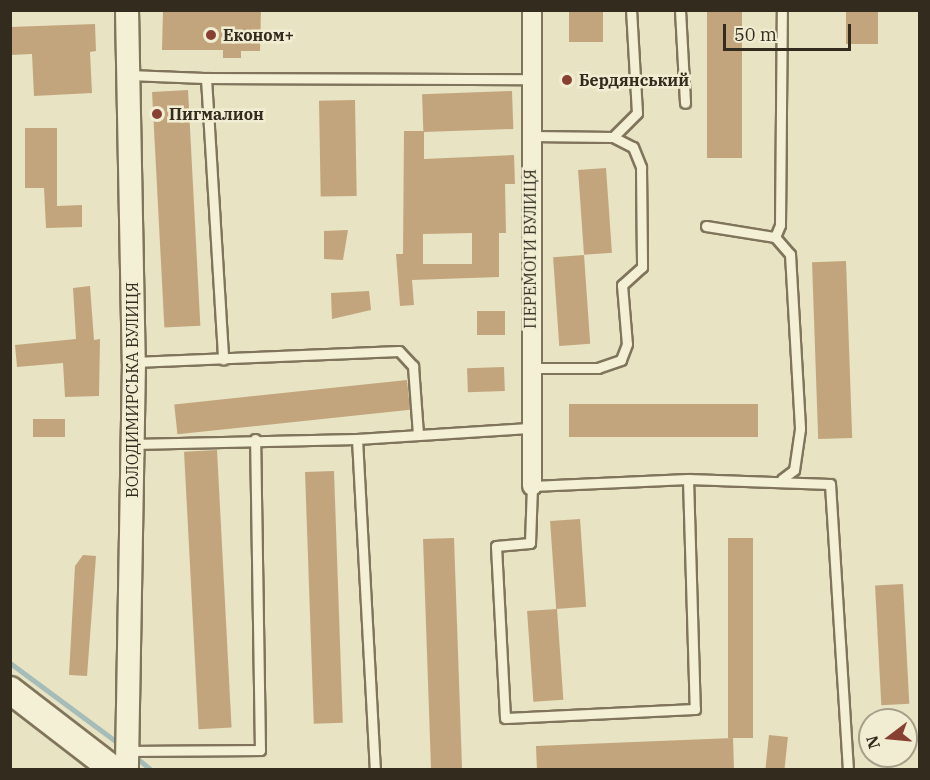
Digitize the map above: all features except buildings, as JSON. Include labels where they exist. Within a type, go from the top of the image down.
[{"type":"main road","points":[[10,690],[124,763]]},
{"type":"street","name":"ВОЛОДИМИРСЬКА ВУЛИЦЯ","points":[[124,763],[134,362],[127,10]]},
{"type":"street","name":"ПЕРЕМОГИ ВУЛИЦЯ","points":[[532,10],[529,368],[532,486]]},
{"type":"lane","points":[[613,137],[637,113],[631,10]]},
{"type":"lane","points":[[681,10],[685,103]]},
{"type":"lane","points":[[775,237],[780,225],[782,10]]},
{"type":"lane","points":[[127,75],[206,78],[531,79]]},
{"type":"lane","points":[[206,78],[223,359]]},
{"type":"lane","points":[[529,368],[598,368],[621,360],[627,344],[622,285],[642,267],[641,167],[633,147],[613,137],[531,136]]},
{"type":"lane","points":[[706,226],[775,237],[790,254],[800,429],[794,470],[782,479]]},
{"type":"lane","points":[[134,362],[399,351],[413,366],[418,434]]},
{"type":"lane","points":[[133,444],[255,439],[357,439],[529,428]]},
{"type":"lane","points":[[124,763],[260,750],[255,439]]},
{"type":"lane","points":[[357,439],[375,770]]},
{"type":"lane","points":[[688,479],[695,709],[505,718],[496,546],[530,543],[532,486],[688,479],[782,479],[830,484],[848,770]]},
{"type":"waterway","points":[[10,663],[122,746]]},
{"type":"waterway","points":[[134,756],[151,770]]},
{"type":"place","name":"Економ+","points":[[211,35]]},
{"type":"place","name":"Бердянський","points":[[567,80]]},
{"type":"place","name":"Пигмалион","points":[[157,114]]}]
